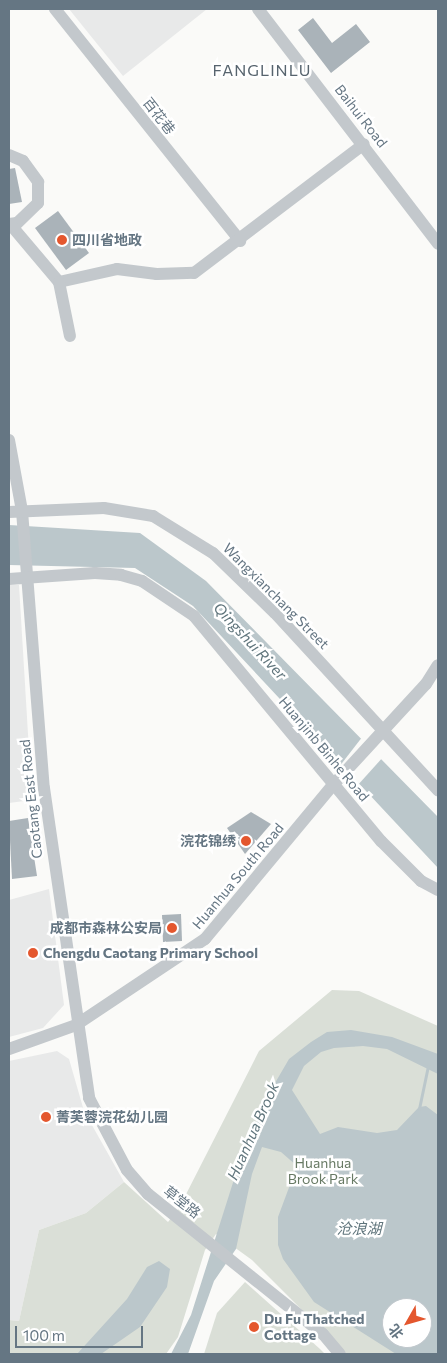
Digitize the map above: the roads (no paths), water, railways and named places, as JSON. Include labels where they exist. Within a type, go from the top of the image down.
[{"type":"street","name":"百花巷","points":[[55,9],[240,241]]},
{"type":"street","name":"Baihui Road","points":[[258,9],[364,144],[438,244]]},
{"type":"street","points":[[59,282],[117,269],[157,274],[194,273],[240,241],[364,144]]},
{"type":"street","points":[[9,155],[23,161],[38,182],[38,204],[17,223],[9,224]]},
{"type":"street","points":[[9,224],[59,282],[70,336]]},
{"type":"street","name":"Caotang East Road","points":[[9,440],[23,517],[44,788],[76,1025]]},
{"type":"street","name":"Wangxianchang Street","points":[[9,512],[23,517],[104,508],[153,516],[213,553],[275,613],[384,729],[438,790]]},
{"type":"street","name":"Huanjinb Binhe Road","points":[[9,579],[28,573],[121,575],[142,581],[194,616],[421,881],[438,890]]},
{"type":"street","points":[[384,729],[426,684],[438,665]]},
{"type":"street","name":"Huanhua South Road","points":[[9,1049],[76,1025],[205,939],[337,781],[384,729]]},
{"type":"street","name":"草堂路","points":[[76,1025],[89,1098],[127,1170],[148,1194],[238,1264],[322,1334],[340,1354]]},
{"type":"water","name":"Qingshui River","points":[[9,525],[140,533],[206,581],[438,817],[438,868],[193,606],[135,568],[9,565]]},
{"type":"water","name":"沧浪湖","points":[[351,1030],[392,1037],[438,1054],[438,1074],[387,1049],[363,1046],[334,1048],[321,1052],[304,1066],[292,1090],[320,1134],[338,1127],[377,1133],[397,1130],[419,1107],[426,1106],[438,1115],[438,1354],[396,1354],[387,1348],[432,1348],[432,1298],[382,1298],[382,1345],[314,1302],[283,1259],[278,1245],[278,1217],[297,1166],[281,1152],[262,1147],[252,1174],[236,1249],[214,1281],[188,1354],[171,1354],[191,1315],[243,1151],[275,1083],[289,1059],[327,1032]]},
{"type":"water","points":[[159,1261],[170,1269],[167,1287],[140,1327],[101,1354],[77,1354],[127,1299],[147,1267]]},
{"type":"waterway","points":[[419,1109],[428,1066]]},
{"type":"place","name":"四川省地政","points":[[62,240]]},
{"type":"place","name":"浣花锦绣","points":[[246,841]]},
{"type":"place","name":"成都市森林公安局","points":[[172,928]]},
{"type":"place","name":"Chengdu Caotang Primary School","points":[[33,953]]},
{"type":"place","name":"菁芙蓉浣花幼儿园","points":[[46,1117]]},
{"type":"place","name":"Du Fu Thatched Cottage","points":[[254,1327]]},
{"type":"district","name":"FANGLINLU","points":[[262,70]]},
{"type":"water label","name":"Huanhua Brook","points":[[253,1131]]},
{"type":"park label","name":"Huanhua Brook Park","points":[[323,1172]]}]
